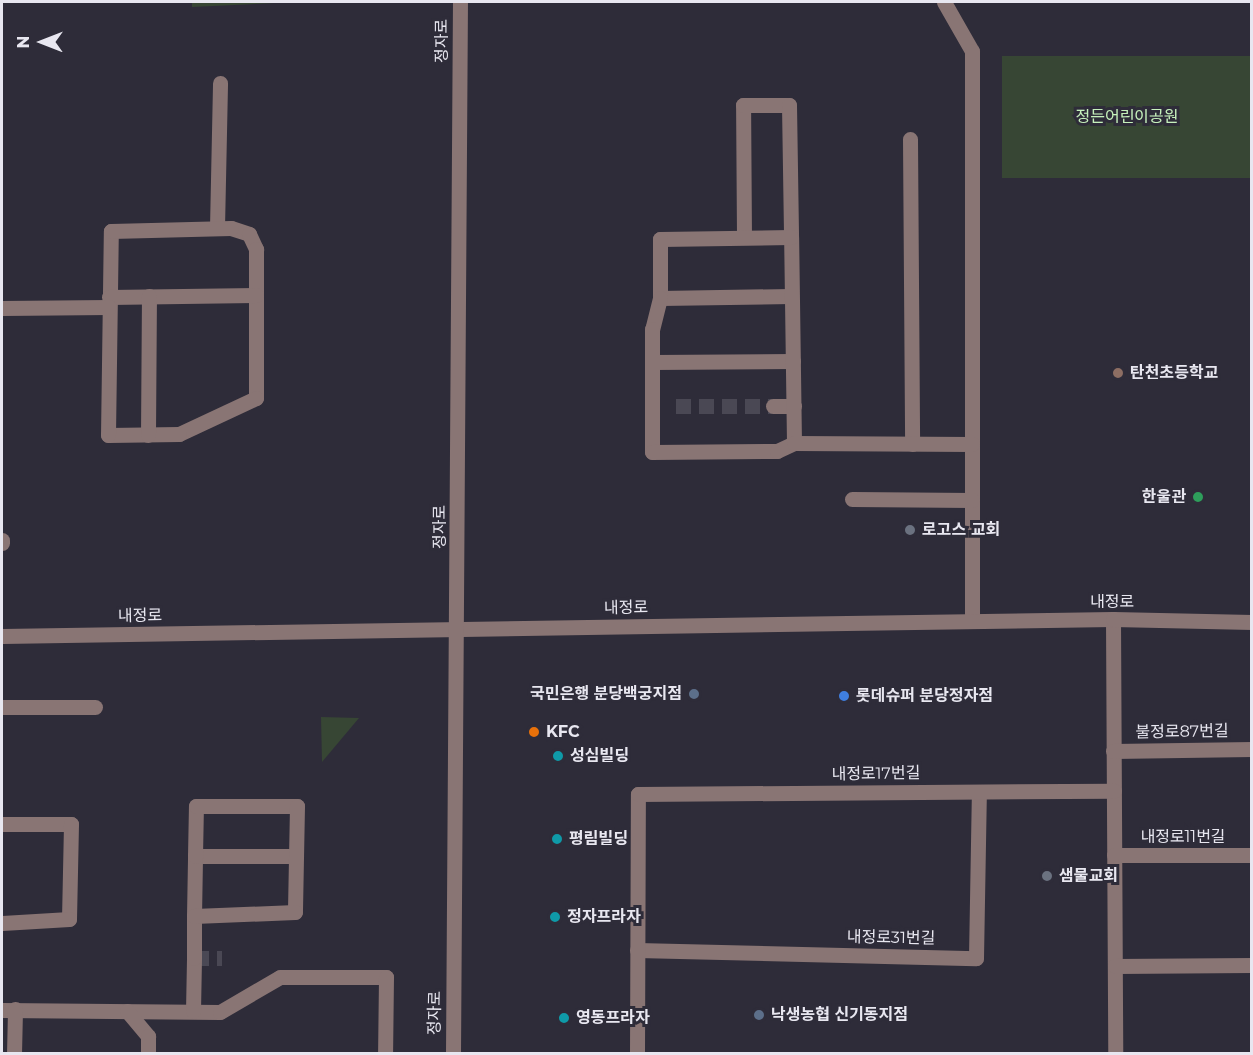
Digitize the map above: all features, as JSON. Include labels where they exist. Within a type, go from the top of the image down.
[{"type":"street","name":"정자로","points":[[453,1053],[459,628],[460,2]]},
{"type":"street","points":[[944,2],[972,51],[972,621]]},
{"type":"street","points":[[217,228],[220,82]]},
{"type":"street","points":[[744,237],[742,105],[789,105],[794,443]]},
{"type":"street","points":[[910,139],[912,444]]},
{"type":"street","points":[[241,229],[255,242],[256,295],[256,398],[179,434],[108,435],[111,231],[241,229]]},
{"type":"street","points":[[790,237],[660,239],[660,298],[652,329],[652,452],[777,451],[794,443],[972,444]]},
{"type":"street","points":[[2,308],[109,302],[149,296],[256,295]]},
{"type":"street","points":[[148,435],[149,296]]},
{"type":"street","points":[[660,298],[791,296]]},
{"type":"street","points":[[653,362],[793,361]]},
{"type":"street","points":[[773,406],[794,406]]},
{"type":"street","points":[[852,499],[972,500]]},
{"type":"street","name":"내정로","points":[[2,636],[1113,619],[1251,622]]},
{"type":"street","points":[[1113,619],[1115,1053]]},
{"type":"street","points":[[2,708],[95,708]]},
{"type":"street","name":"불정로87번길","points":[[1113,751],[1251,749]]},
{"type":"street","name":"내정로17번길","points":[[637,950],[638,795],[1114,791]]},
{"type":"street","name":"내정로31번길","points":[[637,950],[976,958],[979,792]]},
{"type":"street","points":[[193,1011],[194,916],[196,806],[297,806],[295,912],[194,916]]},
{"type":"street","points":[[2,824],[71,824],[69,919],[2,923]]},
{"type":"street","name":"내정로11번길","points":[[1114,855],[1251,855]]},
{"type":"street","points":[[195,856],[296,856]]},
{"type":"street","points":[[637,950],[637,1053]]},
{"type":"street","points":[[1114,966],[1251,965]]},
{"type":"street","points":[[14,1053],[8,1010],[220,1012],[280,978],[386,978],[385,1053]]},
{"type":"street","points":[[127,1011],[148,1036],[148,1053]]},
{"type":"green space","points":[[192,2],[296,2],[192,7]]},
{"type":"green space","name":"정든어린이공원","points":[[1002,56],[1251,56],[1251,178],[1002,178]]},
{"type":"green space","points":[[321,717],[359,718],[322,762]]},
{"type":"tunnel","points":[[676,406],[773,406]]},
{"type":"tunnel","points":[[194,958],[222,958]]},
{"type":"place","name":"탄천초등학교","points":[[1118,373]]},
{"type":"place","name":"한울관","points":[[1198,497]]},
{"type":"place","name":"로고스 교회","points":[[910,530]]},
{"type":"place","name":"국민은행 분당백궁지점","points":[[694,694]]},
{"type":"place","name":"롯데슈퍼 분당정자점","points":[[844,696]]},
{"type":"place","name":"KFC","points":[[534,732]]},
{"type":"place","name":"성심빌딩","points":[[558,756]]},
{"type":"place","name":"평림빌딩","points":[[557,839]]},
{"type":"place","name":"샘물교회","points":[[1047,876]]},
{"type":"place","name":"정자프라자","points":[[555,917]]},
{"type":"place","name":"낙생농협 신기동지점","points":[[759,1015]]},
{"type":"place","name":"영동프라자","points":[[564,1018]]}]
